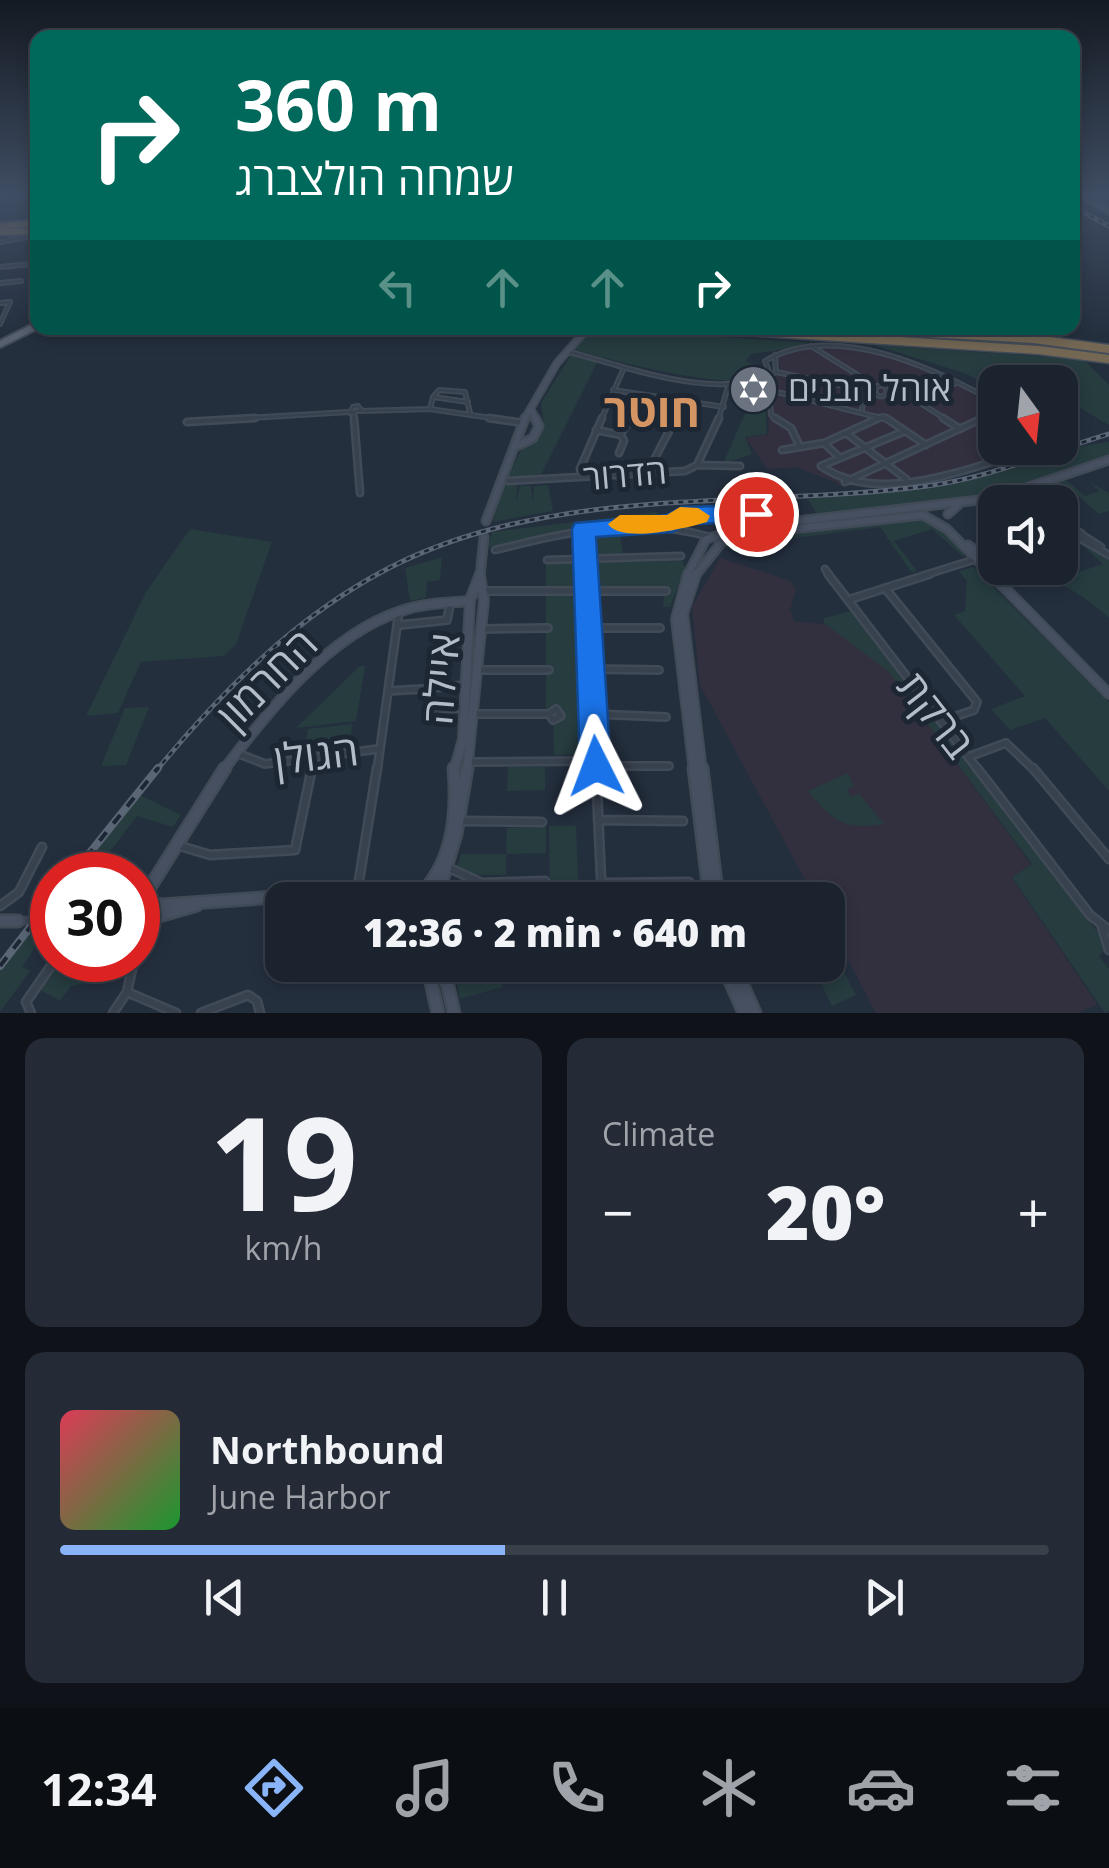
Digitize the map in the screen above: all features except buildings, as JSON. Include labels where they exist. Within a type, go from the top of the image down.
[{"type":"highway","points":[[808,335],[1109,358]]},
{"type":"highway","points":[[963,335],[1109,349]]},
{"type":"main road","points":[[0,343],[30,328]]},
{"type":"street","points":[[0,267],[30,264]]},
{"type":"street","points":[[0,283],[21,281]]},
{"type":"street","points":[[0,303],[10,302],[0,324]]},
{"type":"street","points":[[486,522],[494,487],[522,439],[531,409],[567,351],[582,335]]},
{"type":"street","points":[[811,346],[884,396],[888,392],[927,394],[958,382]]},
{"type":"street","points":[[831,359],[839,347]]},
{"type":"street","points":[[770,377],[765,361],[784,350],[839,347],[958,382],[978,393]]},
{"type":"street","points":[[567,351],[624,368],[728,385],[770,377],[776,372]]},
{"type":"street","points":[[775,354],[772,358],[776,372]]},
{"type":"street","points":[[582,476],[580,469],[624,368]]},
{"type":"street","points":[[776,372],[875,390]]},
{"type":"street","points":[[697,465],[724,407],[728,385]]},
{"type":"street","points":[[612,390],[686,398],[724,407]]},
{"type":"street","points":[[798,445],[791,428],[772,415],[769,390],[883,416],[926,445]]},
{"type":"street","points":[[862,410],[864,391]]},
{"type":"street","points":[[904,393],[960,429]]},
{"type":"street","points":[[430,409],[433,396],[468,402],[470,413]]},
{"type":"street","points":[[647,474],[686,398]]},
{"type":"street","points":[[187,422],[430,409],[536,421]]},
{"type":"street","points":[[522,439],[535,437],[540,426],[531,409]]},
{"type":"street","points":[[351,413],[360,494]]},
{"type":"street","points":[[782,450],[824,443],[883,416]]},
{"type":"street","points":[[845,482],[978,420]]},
{"type":"street","points":[[620,435],[628,423]]},
{"type":"street","points":[[596,430],[620,435],[624,442],[619,453]]},
{"type":"street","points":[[905,431],[821,466],[845,482],[874,484],[978,462]]},
{"type":"street","points":[[844,432],[906,479]]},
{"type":"street","points":[[824,443],[839,456]]},
{"type":"street","points":[[708,882],[676,625],[681,586],[712,542],[746,526],[996,498],[1109,460]]},
{"type":"street","name":"הדרור","points":[[508,480],[542,482],[686,471],[697,465],[740,466]]},
{"type":"street","points":[[936,504],[978,558]]},
{"type":"street","points":[[716,882],[682,614],[694,575],[712,542],[752,531],[880,517],[948,516],[960,504]]},
{"type":"street","points":[[923,506],[978,558]]},
{"type":"street","points":[[672,523],[680,516],[750,513]]},
{"type":"street","points":[[495,550],[584,529],[672,523],[695,530],[712,542]]},
{"type":"street","points":[[584,529],[601,882]]},
{"type":"street","points":[[1078,533],[1109,554]]},
{"type":"street","name":"איילה","points":[[468,711],[467,685],[484,537]]},
{"type":"street","points":[[548,560],[681,556]]},
{"type":"street","points":[[848,600],[978,559]]},
{"type":"street","name":"ברקת","points":[[826,569],[968,757],[1106,929]]},
{"type":"street","points":[[1005,585],[1109,691]]},
{"type":"street","points":[[885,588],[977,702],[974,710],[941,721]]},
{"type":"street","points":[[477,599],[666,591]]},
{"type":"street","name":"איילה","points":[[442,882],[458,821],[478,629],[477,599]]},
{"type":"street","name":"החרמון","points":[[160,869],[237,753],[318,666],[398,611],[477,599]]},
{"type":"street","points":[[400,625],[448,620],[450,603]]},
{"type":"street","name":"הגולן","points":[[237,753],[266,764],[378,749],[400,625],[398,611]]},
{"type":"street","points":[[478,629],[548,628]]},
{"type":"street","points":[[589,628],[660,628]]},
{"type":"street","points":[[591,669],[659,670]]},
{"type":"street","points":[[474,670],[548,670]]},
{"type":"street","points":[[432,688],[467,685]]},
{"type":"street","points":[[388,691],[422,689]]},
{"type":"street","points":[[431,710],[549,714]]},
{"type":"street","points":[[593,714],[666,717]]},
{"type":"street","points":[[968,757],[1004,743],[1013,744],[1109,859]]},
{"type":"street","points":[[359,882],[378,749]]},
{"type":"street","points":[[175,844],[210,855],[295,850],[315,756]]},
{"type":"street","points":[[464,765],[669,766]]},
{"type":"street","name":"איילה","points":[[431,882],[442,865],[464,765]]},
{"type":"street","points":[[598,820],[683,821]]},
{"type":"street","points":[[458,821],[542,822]]},
{"type":"street","points":[[0,906],[20,892],[42,846]]},
{"type":"street","points":[[447,867],[482,883],[546,881]]},
{"type":"street","points":[[160,903],[265,897]]},
{"type":"street","points":[[160,917],[222,899]]},
{"type":"street","points":[[0,921],[18,921]]},
{"type":"street","points":[[1106,929],[1108,949]]},
{"type":"street","points":[[31,1013],[26,1002],[40,982]]},
{"type":"street","points":[[113,1013],[129,982]]},
{"type":"street","points":[[432,982],[438,1013]]},
{"type":"street","points":[[447,982],[454,1013]]},
{"type":"street","points":[[730,982],[744,1013]]},
{"type":"street","points":[[741,982],[755,1013]]},
{"type":"street","points":[[127,992],[161,1002],[176,1013]]},
{"type":"street","points":[[201,1013],[248,995],[257,1001],[260,1013]]},
{"type":"shaded area","points":[[828,343],[870,348],[978,389],[978,465],[984,465],[876,486],[844,486],[796,467],[767,469],[746,438],[769,434],[766,387],[781,370],[777,355],[771,352]]},
{"type":"shaded area","points":[[720,558],[790,581],[796,589],[790,610],[795,622],[828,624],[846,631],[882,660],[1031,865],[1012,878],[1097,1004],[1079,1013],[876,1013],[845,954],[845,882],[806,882],[700,685],[692,607]]},
{"type":"green space","points":[[585,335],[696,335],[827,344],[751,354],[746,361],[764,369],[764,375],[728,381],[673,373],[575,350]]},
{"type":"green space","points":[[874,345],[1083,359],[1109,385],[1109,425],[1078,407],[1078,365],[978,365],[978,380]]},
{"type":"green space","points":[[571,355],[598,361],[539,479],[507,477],[525,443],[539,437],[544,427],[541,403]]},
{"type":"green space","points":[[770,382],[765,401],[767,434],[745,437],[752,454],[723,464],[754,393],[763,393],[760,385]]},
{"type":"green space","points":[[1109,442],[1109,456],[1017,485],[978,485],[978,497],[963,502],[931,501],[818,516],[808,499],[948,485],[1017,465],[1078,465],[1078,447]]},
{"type":"green space","points":[[1090,482],[1109,493],[1109,511],[1099,514],[1079,497],[1078,490],[1085,496],[1099,491]]},
{"type":"green space","points":[[503,485],[517,485],[516,502],[520,486],[531,486],[533,502],[534,486],[548,485],[553,511],[492,522]]},
{"type":"green space","points":[[657,512],[658,518],[595,523],[488,548],[492,532]]},
{"type":"green space","points":[[912,517],[945,531],[958,543],[965,558],[932,529],[894,541],[917,571],[912,573],[880,527],[772,541],[764,535],[755,540],[743,538],[735,552],[723,546],[742,536]]},
{"type":"green space","points":[[661,526],[674,531],[620,534],[623,555],[589,556],[592,533]]},
{"type":"green space","points":[[190,529],[272,542],[236,644],[224,656],[141,662],[118,713],[86,716],[146,592]]},
{"type":"green space","points":[[1080,543],[1109,560],[1109,618],[1061,585],[1078,585],[1078,572],[1103,564]]},
{"type":"green space","points":[[442,557],[440,580],[427,582],[426,598],[410,601],[405,568]]},
{"type":"green space","points":[[683,561],[685,568],[670,607],[663,607],[665,589],[594,588],[591,562]]},
{"type":"green space","points":[[546,563],[580,563],[590,754],[554,755],[553,711],[546,710]]},
{"type":"green space","points":[[973,567],[978,572],[978,585],[991,585],[1109,702],[1109,791],[1045,718],[1010,730],[991,709],[1025,696],[954,615],[965,611],[967,581],[959,571]]},
{"type":"green space","points":[[851,611],[1109,947],[1099,956],[1109,969],[1109,1011],[1105,1013],[1012,877],[1032,864],[889,672],[824,623],[824,618]]},
{"type":"green space","points":[[360,666],[365,666],[356,721],[296,728]]},
{"type":"green space","points":[[149,707],[126,765],[101,766],[125,708]]},
{"type":"green space","points":[[352,724],[350,747],[304,752],[308,729]]},
{"type":"green space","points":[[508,767],[545,767],[545,790],[507,791]]},
{"type":"green space","points":[[848,773],[854,786],[847,790],[851,797],[859,794],[884,824],[858,826],[840,821],[808,791]]},
{"type":"green space","points":[[140,795],[181,815],[173,827],[137,816],[110,852],[95,852]]},
{"type":"green space","points":[[549,826],[576,826],[578,882],[550,882]]},
{"type":"green space","points":[[546,827],[546,853],[506,854],[507,828]]},
{"type":"green space","points":[[461,854],[506,854],[506,875],[474,875],[457,867]]},
{"type":"green space","points":[[30,934],[30,955],[22,967],[30,971],[0,1012],[0,971]]},
{"type":"green space","points":[[845,974],[856,995],[832,1006],[820,982],[845,982]]},
{"type":"green space","points":[[46,982],[86,982],[71,986],[60,1001],[40,990]]},
{"type":"green space","points":[[456,982],[502,982],[502,987],[460,999]]},
{"type":"tunnel","points":[[19,921],[30,921]]},
{"type":"railway","points":[[156,771],[234,684],[292,632],[355,587],[452,541],[517,523],[584,511],[927,486],[996,471],[1109,434]]},
{"type":"railway","points":[[90,852],[158,768]]},
{"type":"railway","points":[[0,966],[30,927]]},
{"type":"slow traffic","points":[[620,524],[672,523],[680,516],[698,516]]},
{"type":"place","name":"אוהל הבנים","points":[[753,389]]},
{"type":"district","name":"חוטר","points":[[652,411]]},
{"type":"route","points":[[596,766],[584,529],[672,523],[682,516],[756,514]]}]
